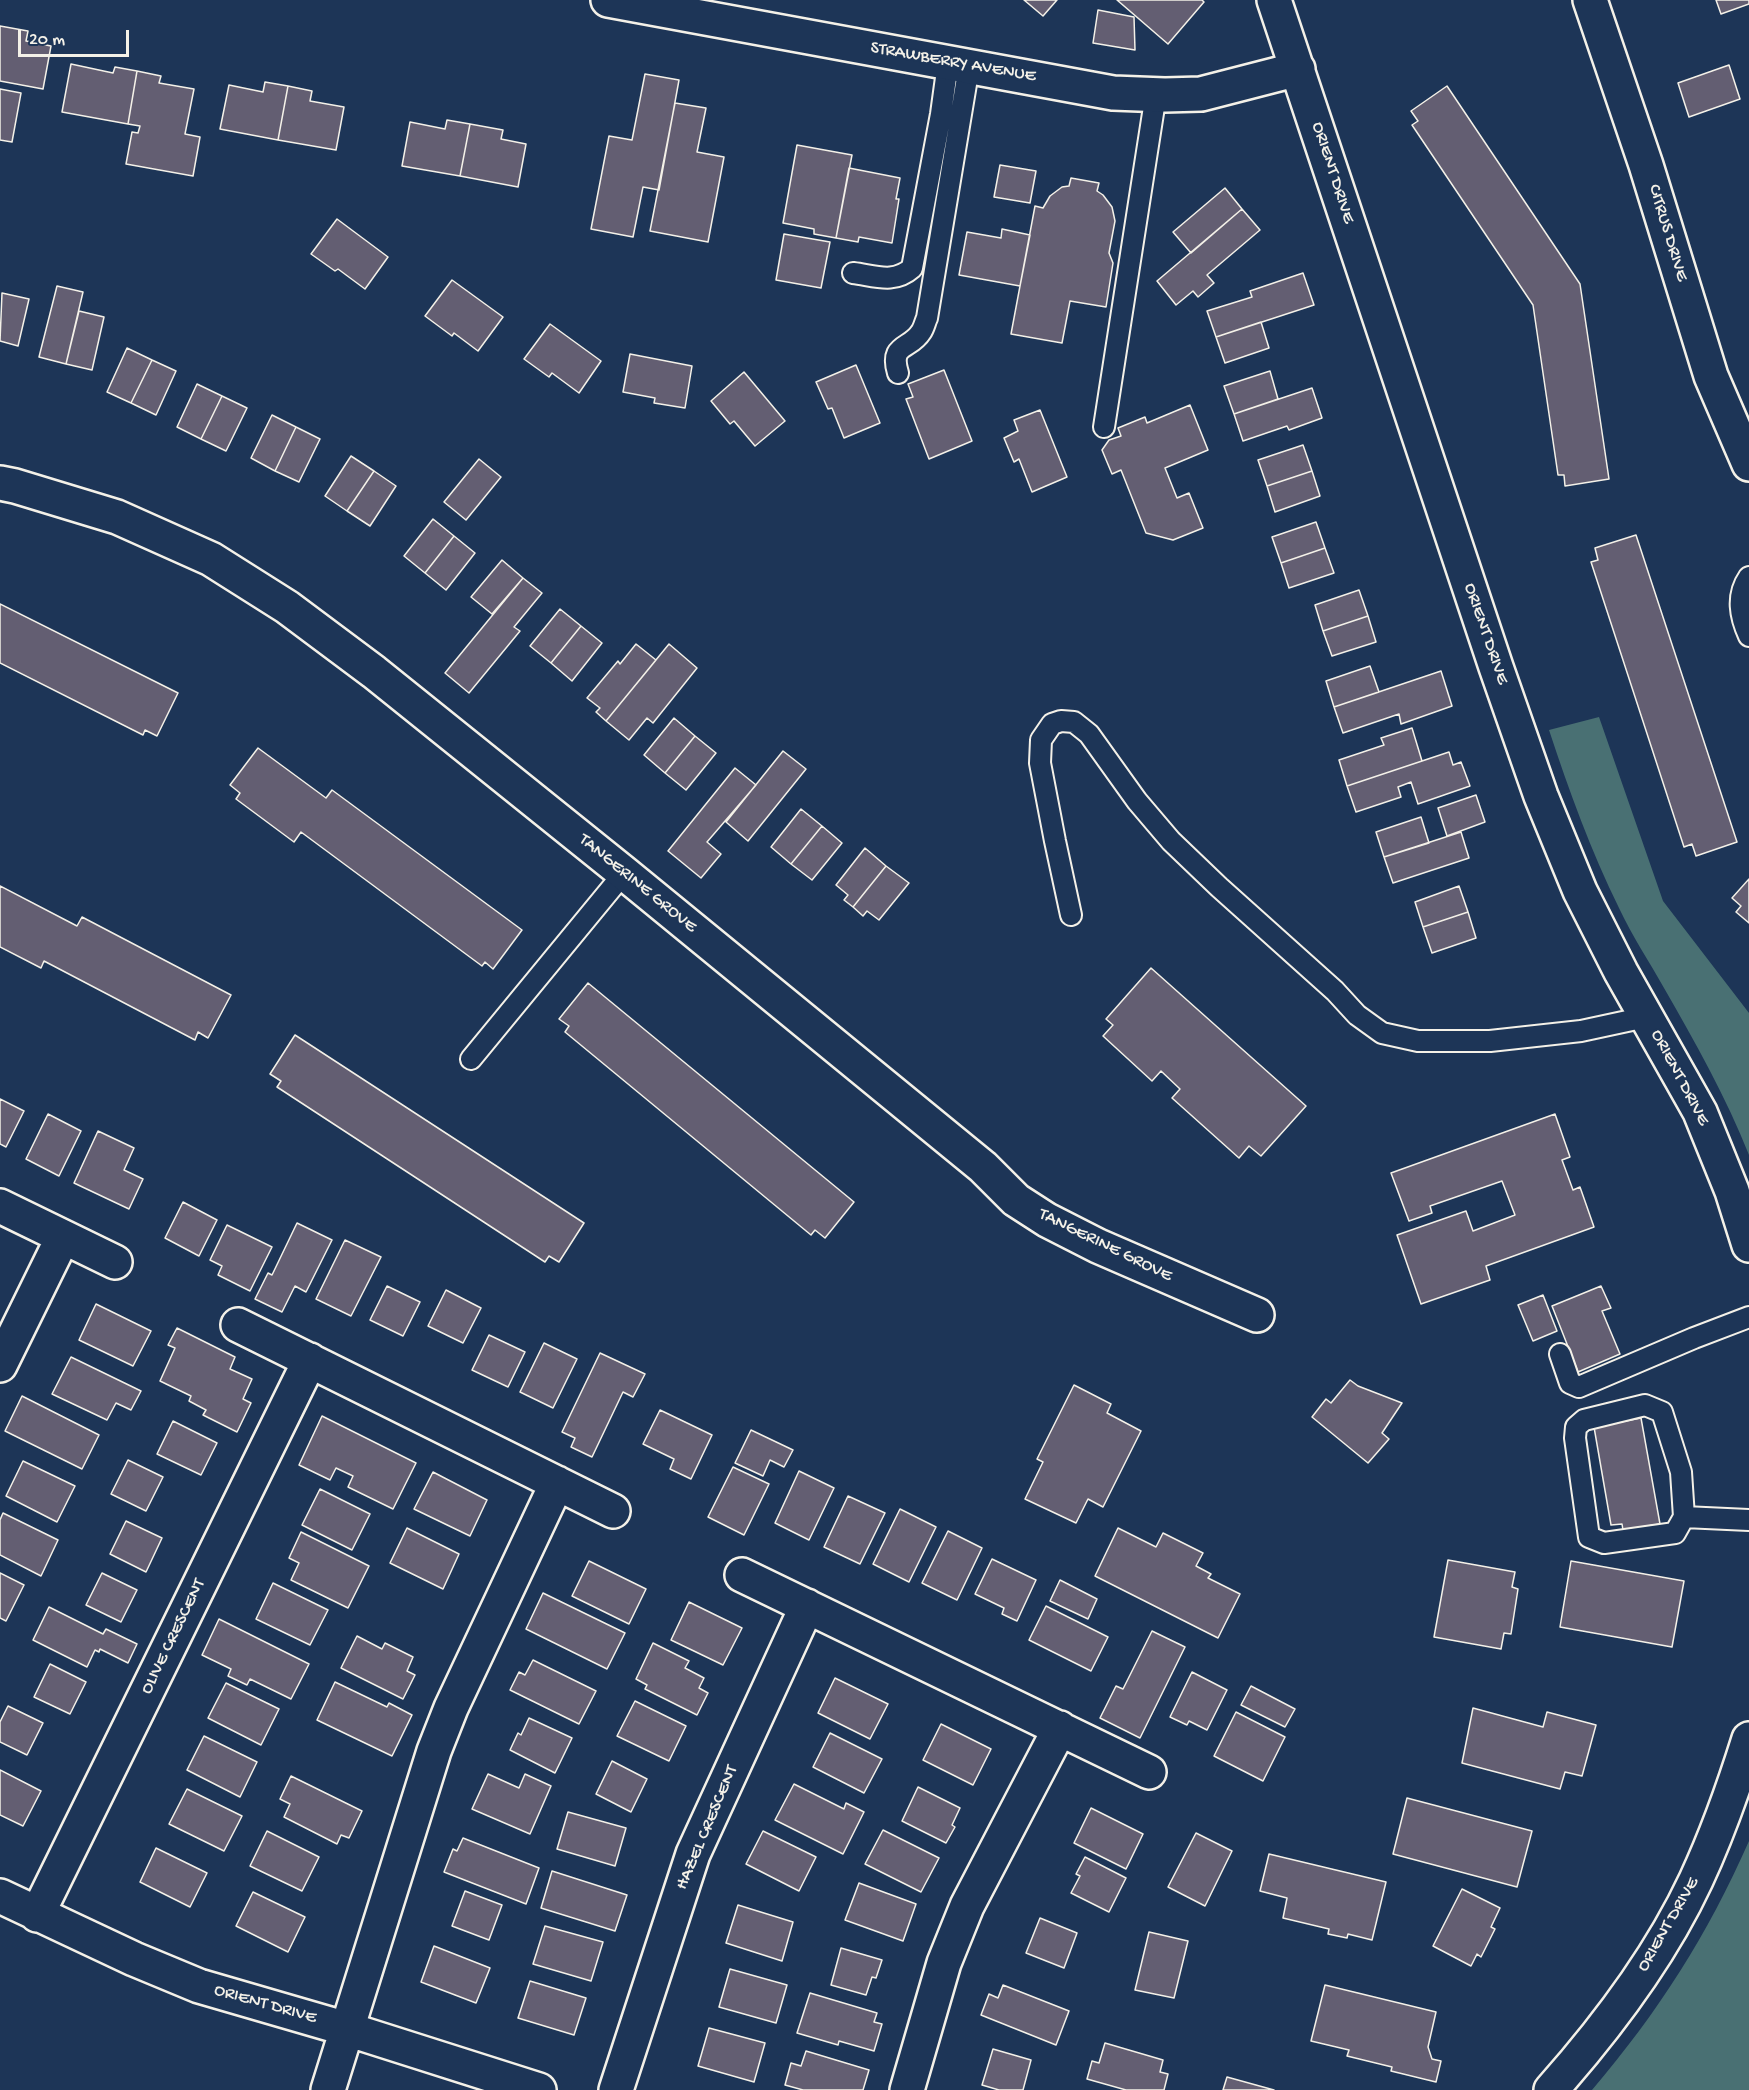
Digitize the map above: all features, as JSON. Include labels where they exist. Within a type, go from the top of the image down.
[{"type":"street","name":"STRAWBERRY AVENUE","points":[[608,0],[1113,93],[1201,94],[1298,69]]},
{"type":"street","name":"ORIENT DRIVE","points":[[1274,0],[1496,668],[1541,796],[1580,891],[1621,972],[1700,1112],[1732,1191],[1749,1245]]},
{"type":"street","name":"CITRUS DRIVE","points":[[1590,0],[1649,176],[1711,376],[1749,464]]},
{"type":"street","name":"TANGERINE GROVE","points":[[0,483],[117,518],[211,559],[287,607],[374,672],[624,873],[983,1167],[1016,1200],[1047,1220],[1098,1246],[1257,1316]]},
{"type":"street","points":[[0,1206],[115,1262]]},
{"type":"street","points":[[0,1365],[63,1237]]},
{"type":"street","points":[[238,1325],[613,1511]]},
{"type":"street","name":"OLIVE CRESCENT","points":[[37,1915],[310,1360]]},
{"type":"street","points":[[328,2090],[442,1730],[557,1483]]},
{"type":"street","points":[[742,1575],[1149,1772]]},
{"type":"street","name":"HAZEL CRESCENT","points":[[616,2090],[693,1854],[807,1606]]},
{"type":"street","points":[[907,2090],[944,1963],[963,1915],[1060,1728]]},
{"type":"street","name":"ORIENT DRIVE","points":[[1551,2090],[1593,2043],[1649,1964],[1695,1882],[1726,1810],[1749,1739]]},
{"type":"street","name":"ORIENT DRIVE","points":[[0,1896],[37,1915],[200,1986],[347,2029],[539,2090]]},
{"type":"lane","points":[[853,273],[889,279],[902,276],[912,268],[941,114],[958,65]]},
{"type":"lane","points":[[898,373],[894,361],[898,351],[921,333],[927,318],[958,65]]},
{"type":"lane","points":[[1104,427],[1156,94]]},
{"type":"lane","points":[[1749,577],[1744,584],[1740,601],[1742,621],[1749,636]]},
{"type":"lane","points":[[1071,915],[1054,841],[1040,763],[1041,740],[1052,724],[1061,721],[1074,722],[1089,735],[1137,801],[1171,841],[1335,991],[1357,1015],[1383,1033],[1418,1041],[1490,1041],[1581,1032],[1646,1017]]},
{"type":"lane","points":[[471,1059],[624,873]]},
{"type":"lane","points":[[1560,1354],[1570,1383],[1579,1387],[1749,1317]]},
{"type":"lane","points":[[1645,1405],[1662,1412],[1681,1472],[1684,1517],[1675,1533],[1604,1543],[1589,1537],[1575,1438],[1576,1428],[1584,1420],[1645,1405]]},
{"type":"lane","points":[[1684,1517],[1749,1520]]},
{"type":"green space","points":[[1599,717],[1663,901],[1749,1013],[1749,1155],[1710,1070],[1619,908],[1590,843],[1549,730]]},
{"type":"green space","points":[[1749,1841],[1749,2090],[1592,2090],[1639,2031],[1680,1972],[1716,1909]]},
{"type":"building","points":[[1024,0],[1057,0],[1043,16]]},
{"type":"building","points":[[1117,0],[1202,0],[1204,2],[1168,44]]},
{"type":"building","points":[[1716,0],[1749,0],[1749,4],[1721,14]]},
{"type":"building","points":[[1098,10],[1134,17],[1135,50],[1093,43]]},
{"type":"building","points":[[0,26],[28,31],[26,41],[51,46],[43,89],[0,81]]},
{"type":"building","points":[[71,64],[113,73],[115,67],[137,71],[128,124],[62,112]]},
{"type":"building","points":[[1729,65],[1740,99],[1689,117],[1678,83]]},
{"type":"building","points":[[137,71],[161,76],[159,83],[194,89],[185,134],[200,137],[193,176],[126,164],[132,132],[138,133],[140,126],[128,124]]},
{"type":"building","points":[[645,74],[679,80],[659,190],[643,187],[633,237],[591,229],[609,136],[632,140]]},
{"type":"building","points":[[265,82],[288,86],[278,140],[220,129],[229,85],[263,92]]},
{"type":"building","points":[[288,86],[312,91],[310,101],[344,107],[336,150],[278,140]]},
{"type":"building","points":[[1447,86],[1580,284],[1609,479],[1565,486],[1564,475],[1558,475],[1533,305],[1412,125],[1418,121],[1411,111]]},
{"type":"building","points":[[0,89],[21,93],[12,142],[0,140]]},
{"type":"building","points":[[675,103],[706,108],[697,152],[724,157],[708,242],[650,231]]},
{"type":"building","points":[[447,120],[470,124],[460,176],[402,166],[410,122],[445,129]]},
{"type":"building","points":[[470,124],[503,130],[501,139],[526,144],[518,187],[460,176]]},
{"type":"building","points":[[797,145],[852,155],[836,238],[814,234],[814,229],[783,223]]},
{"type":"building","points":[[1000,165],[1036,171],[1030,203],[994,197]]},
{"type":"building","points":[[849,168],[900,178],[892,243],[859,237],[858,242],[836,238]]},
{"type":"building","points":[[1071,178],[1099,183],[1097,191],[1112,207],[1115,221],[1109,253],[1113,263],[1106,307],[1070,301],[1062,343],[1011,334],[1035,206],[1043,208],[1050,196],[1062,187],[1069,186]]},
{"type":"building","points":[[1225,188],[1242,209],[1191,253],[1173,232]]},
{"type":"building","points":[[1242,209],[1260,230],[1207,275],[1214,283],[1198,297],[1193,291],[1176,305],[1157,281]]},
{"type":"building","points":[[337,219],[388,257],[365,289],[338,269],[335,271],[311,254]]},
{"type":"building","points":[[1002,229],[1030,235],[1020,286],[959,275],[967,232],[1001,238]]},
{"type":"building","points":[[784,234],[830,242],[821,288],[776,280]]},
{"type":"building","points":[[1303,273],[1314,305],[1216,337],[1207,311],[1252,297],[1250,291]]},
{"type":"building","points":[[452,280],[503,317],[478,351],[454,333],[452,336],[425,316]]},
{"type":"building","points":[[57,286],[83,292],[66,364],[39,357]]},
{"type":"building","points":[[2,293],[29,299],[18,346],[0,341]]},
{"type":"building","points":[[79,311],[104,317],[92,370],[66,364]]},
{"type":"building","points":[[1261,322],[1269,348],[1225,363],[1216,337]]},
{"type":"building","points":[[550,324],[601,361],[579,393],[552,373],[549,377],[524,359]]},
{"type":"building","points":[[127,348],[152,360],[131,403],[107,392]]},
{"type":"building","points":[[630,354],[692,366],[685,408],[654,403],[655,398],[623,392]]},
{"type":"building","points":[[152,360],[176,371],[156,415],[131,403]]},
{"type":"building","points":[[856,365],[880,423],[844,438],[832,408],[828,409],[816,382]]},
{"type":"building","points":[[944,370],[972,441],[929,459],[906,399],[913,397],[908,384]]},
{"type":"building","points":[[1270,371],[1278,399],[1234,414],[1224,386]]},
{"type":"building","points":[[744,372],[785,421],[755,446],[734,421],[730,424],[711,401]]},
{"type":"building","points":[[197,384],[222,396],[201,439],[177,427]]},
{"type":"building","points":[[1312,388],[1322,418],[1289,430],[1287,426],[1243,441],[1234,414]]},
{"type":"building","points":[[222,396],[247,408],[226,451],[201,439]]},
{"type":"building","points":[[1190,405],[1208,450],[1165,468],[1177,498],[1189,493],[1203,528],[1173,540],[1146,533],[1121,470],[1112,474],[1102,450],[1109,440],[1121,436],[1118,428],[1145,417],[1147,423]]},
{"type":"building","points":[[1040,410],[1067,477],[1032,492],[1019,459],[1014,462],[1004,438],[1018,431],[1014,420]]},
{"type":"building","points":[[272,415],[296,427],[275,471],[251,458]]},
{"type":"building","points":[[296,427],[320,439],[299,482],[275,471]]},
{"type":"building","points":[[1303,445],[1312,471],[1267,486],[1258,460]]},
{"type":"building","points":[[351,456],[374,471],[347,511],[325,496]]},
{"type":"building","points":[[479,459],[501,477],[466,520],[444,502]]},
{"type":"building","points":[[374,471],[396,486],[370,526],[347,511]]},
{"type":"building","points":[[1312,471],[1320,496],[1275,512],[1267,486]]},
{"type":"building","points":[[433,519],[454,536],[425,573],[404,556]]},
{"type":"building","points":[[1316,522],[1325,548],[1281,563],[1272,537]]},
{"type":"building","points":[[1636,535],[1737,842],[1696,856],[1692,844],[1684,847],[1591,562],[1598,560],[1595,548]]},
{"type":"building","points":[[454,536],[475,553],[446,590],[425,573]]},
{"type":"building","points":[[1325,548],[1334,573],[1289,588],[1281,563]]},
{"type":"building","points":[[502,560],[523,578],[492,614],[471,597]]},
{"type":"building","points":[[523,578],[542,593],[514,627],[520,631],[469,693],[445,673]]},
{"type":"building","points":[[1359,590],[1368,616],[1323,631],[1315,605]]},
{"type":"building","points":[[0,604],[178,693],[157,736],[145,730],[143,735],[0,663]]},
{"type":"building","points":[[560,609],[581,626],[551,663],[530,646]]},
{"type":"building","points":[[1368,616],[1376,642],[1332,656],[1323,631]]},
{"type":"building","points":[[581,626],[602,643],[572,681],[551,663]]},
{"type":"building","points":[[636,644],[656,660],[606,721],[596,712],[600,708],[587,698],[618,661],[620,664]]},
{"type":"building","points":[[669,644],[697,668],[653,723],[647,718],[629,740],[606,721]]},
{"type":"building","points":[[1370,666],[1379,692],[1334,707],[1326,681]]},
{"type":"building","points":[[1441,671],[1452,706],[1401,724],[1399,714],[1343,733],[1334,707]]},
{"type":"building","points":[[674,718],[695,736],[665,773],[644,755]]},
{"type":"building","points":[[1412,728],[1422,761],[1347,786],[1339,760],[1384,745],[1381,738]]},
{"type":"building","points":[[695,736],[716,753],[686,790],[665,773]]},
{"type":"building","points":[[258,748],[326,798],[332,790],[522,930],[493,969],[485,962],[482,966],[301,832],[294,842],[236,799],[240,793],[230,785]]},
{"type":"building","points":[[783,751],[806,769],[748,841],[726,822]]},
{"type":"building","points":[[1449,752],[1453,765],[1461,762],[1470,786],[1418,804],[1411,782],[1398,787],[1401,797],[1356,812],[1347,786]]},
{"type":"building","points":[[735,768],[756,785],[707,842],[721,854],[701,878],[668,851]]},
{"type":"building","points":[[1476,795],[1485,822],[1447,836],[1438,808]]},
{"type":"building","points":[[801,809],[822,826],[791,864],[771,847]]},
{"type":"building","points":[[1421,817],[1429,843],[1384,857],[1376,832]]},
{"type":"building","points":[[822,826],[842,843],[812,880],[791,864]]},
{"type":"building","points":[[1461,832],[1469,858],[1393,883],[1384,857]]},
{"type":"building","points":[[865,848],[886,866],[853,907],[844,900],[848,895],[836,885]]},
{"type":"building","points":[[886,866],[909,883],[879,920],[867,911],[863,916],[853,907]]},
{"type":"building","points":[[1749,879],[1749,923],[1736,912],[1741,906],[1732,898]]},
{"type":"building","points":[[0,886],[77,926],[82,917],[231,995],[208,1038],[198,1032],[195,1040],[44,961],[41,968],[0,947]]},
{"type":"building","points":[[1459,886],[1468,912],[1423,927],[1415,902]]},
{"type":"building","points":[[1468,912],[1476,938],[1432,953],[1423,927]]},
{"type":"building","points":[[1151,968],[1306,1106],[1261,1156],[1249,1146],[1239,1158],[1172,1098],[1180,1089],[1161,1071],[1152,1081],[1103,1036],[1113,1025],[1106,1019]]},
{"type":"building","points":[[588,983],[854,1202],[825,1238],[815,1230],[811,1235],[565,1032],[569,1026],[559,1019]]},
{"type":"building","points":[[295,1035],[584,1223],[559,1262],[549,1256],[545,1262],[277,1087],[281,1081],[270,1074]]},
{"type":"building","points":[[0,1099],[24,1111],[6,1147],[0,1144]]},
{"type":"building","points":[[48,1114],[81,1131],[59,1176],[26,1159]]},
{"type":"building","points":[[1555,1114],[1570,1157],[1562,1160],[1573,1190],[1580,1187],[1594,1227],[1486,1266],[1490,1280],[1421,1304],[1397,1235],[1466,1211],[1473,1231],[1515,1215],[1502,1181],[1430,1206],[1432,1213],[1409,1221],[1391,1173]]},
{"type":"building","points":[[98,1131],[134,1148],[124,1170],[143,1179],[129,1209],[74,1183]]},
{"type":"building","points":[[183,1202],[217,1220],[199,1256],[165,1238]]},
{"type":"building","points":[[297,1223],[332,1240],[306,1292],[295,1286],[282,1312],[255,1299],[268,1273],[272,1275]]},
{"type":"building","points":[[227,1225],[272,1247],[250,1291],[218,1275],[222,1266],[210,1260]]},
{"type":"building","points":[[345,1240],[381,1257],[351,1316],[316,1299]]},
{"type":"building","points":[[387,1286],[420,1302],[403,1336],[370,1320]]},
{"type":"building","points":[[1601,1286],[1611,1308],[1602,1311],[1620,1354],[1578,1372],[1552,1306]]},
{"type":"building","points":[[446,1290],[481,1308],[463,1343],[428,1326]]},
{"type":"building","points":[[1543,1295],[1557,1331],[1533,1341],[1518,1305]]},
{"type":"building","points":[[96,1304],[151,1331],[133,1366],[79,1340]]},
{"type":"building","points":[[177,1328],[235,1357],[230,1369],[252,1379],[243,1399],[251,1403],[237,1432],[203,1415],[206,1410],[189,1401],[191,1396],[160,1381],[175,1348],[168,1345]]},
{"type":"building","points":[[489,1335],[525,1352],[508,1387],[472,1370]]},
{"type":"building","points":[[544,1343],[577,1359],[553,1408],[520,1392]]},
{"type":"building","points":[[600,1353],[645,1374],[633,1397],[623,1392],[592,1457],[571,1447],[575,1438],[562,1432]]},
{"type":"building","points":[[71,1357],[141,1391],[131,1410],[116,1403],[107,1420],[52,1394]]},
{"type":"building","points":[[1350,1380],[1358,1386],[1402,1403],[1382,1433],[1389,1439],[1368,1463],[1312,1417],[1326,1399],[1331,1403]]},
{"type":"building","points":[[1074,1385],[1111,1404],[1107,1413],[1141,1431],[1103,1507],[1088,1499],[1076,1523],[1025,1499],[1043,1462],[1037,1459]]},
{"type":"building","points":[[22,1396],[99,1435],[82,1469],[5,1431]]},
{"type":"building","points":[[660,1410],[712,1435],[691,1479],[670,1469],[674,1459],[643,1444]]},
{"type":"building","points":[[322,1416],[416,1463],[393,1509],[348,1487],[353,1476],[336,1468],[330,1480],[299,1465]]},
{"type":"building","points":[[1641,1418],[1660,1524],[1623,1530],[1622,1524],[1611,1525],[1594,1427]]},
{"type":"building","points":[[173,1421],[217,1443],[201,1475],[157,1454]]},
{"type":"building","points":[[751,1430],[793,1450],[784,1467],[770,1460],[763,1476],[735,1463]]},
{"type":"building","points":[[128,1460],[163,1477],[146,1511],[111,1494]]},
{"type":"building","points":[[23,1461],[75,1486],[57,1522],[6,1496]]},
{"type":"building","points":[[733,1467],[769,1484],[744,1535],[708,1517]]},
{"type":"building","points":[[799,1471],[834,1488],[809,1540],[775,1523]]},
{"type":"building","points":[[433,1472],[487,1500],[470,1536],[414,1509]]},
{"type":"building","points":[[320,1489],[370,1514],[352,1550],[302,1525]]},
{"type":"building","points":[[848,1496],[885,1513],[860,1564],[824,1547]]},
{"type":"building","points":[[900,1509],[936,1527],[909,1582],[873,1564]]},
{"type":"building","points":[[3,1513],[58,1540],[41,1576],[0,1555],[0,1520]]},
{"type":"building","points":[[126,1521],[162,1538],[146,1572],[110,1554]]},
{"type":"building","points":[[407,1528],[459,1554],[443,1589],[390,1563]]},
{"type":"building","points":[[1118,1528],[1156,1547],[1163,1533],[1203,1553],[1196,1566],[1211,1574],[1208,1578],[1240,1594],[1218,1638],[1095,1576]]},
{"type":"building","points":[[948,1531],[982,1548],[957,1600],[922,1583]]},
{"type":"building","points":[[301,1532],[369,1566],[348,1608],[291,1580],[299,1563],[289,1558]]},
{"type":"building","points":[[992,1559],[1036,1580],[1017,1621],[1002,1614],[1004,1608],[975,1594]]},
{"type":"building","points":[[1448,1560],[1515,1572],[1512,1587],[1518,1589],[1511,1634],[1504,1633],[1501,1649],[1434,1637]]},
{"type":"building","points":[[589,1561],[646,1589],[629,1624],[572,1596]]},
{"type":"building","points":[[1571,1561],[1684,1581],[1672,1647],[1560,1627]]},
{"type":"building","points":[[0,1573],[24,1585],[6,1621],[0,1618]]},
{"type":"building","points":[[102,1573],[137,1590],[121,1622],[86,1605]]},
{"type":"building","points":[[1060,1580],[1097,1599],[1088,1619],[1050,1601]]},
{"type":"building","points":[[273,1583],[328,1610],[310,1645],[256,1619]]},
{"type":"building","points":[[543,1593],[625,1633],[607,1669],[526,1629]]},
{"type":"building","points":[[689,1602],[742,1628],[723,1665],[671,1640]]},
{"type":"building","points":[[1046,1606],[1108,1637],[1091,1671],[1029,1640]]},
{"type":"building","points":[[49,1607],[103,1634],[106,1629],[137,1644],[128,1663],[100,1649],[99,1652],[95,1650],[87,1667],[33,1640]]},
{"type":"building","points":[[219,1619],[309,1664],[291,1699],[250,1679],[247,1685],[228,1676],[231,1669],[202,1655]]},
{"type":"building","points":[[1152,1631],[1185,1647],[1140,1738],[1100,1718],[1116,1686],[1123,1689]]},
{"type":"building","points":[[357,1636],[382,1649],[385,1643],[413,1657],[407,1671],[415,1675],[403,1699],[341,1668]]},
{"type":"building","points":[[653,1643],[689,1661],[685,1668],[704,1678],[699,1688],[708,1693],[697,1715],[645,1689],[647,1685],[636,1679]]},
{"type":"building","points":[[533,1660],[596,1691],[579,1724],[510,1690],[519,1672],[525,1675]]},
{"type":"building","points":[[50,1664],[86,1682],[70,1714],[34,1697]]},
{"type":"building","points":[[1192,1672],[1227,1690],[1207,1730],[1189,1721],[1187,1725],[1170,1717]]},
{"type":"building","points":[[835,1678],[888,1704],[870,1739],[818,1713]]},
{"type":"building","points":[[335,1682],[387,1707],[389,1703],[412,1715],[392,1756],[317,1720]]},
{"type":"building","points":[[226,1683],[279,1709],[261,1745],[208,1718]]},
{"type":"building","points":[[1251,1686],[1295,1709],[1285,1727],[1241,1705]]},
{"type":"building","points":[[635,1701],[686,1726],[669,1761],[617,1736]]},
{"type":"building","points":[[8,1706],[43,1723],[27,1755],[0,1742],[0,1722]]},
{"type":"building","points":[[1473,1708],[1543,1727],[1547,1712],[1596,1725],[1582,1776],[1565,1772],[1560,1789],[1462,1763]]},
{"type":"building","points":[[1236,1712],[1285,1737],[1263,1781],[1214,1756]]},
{"type":"building","points":[[529,1718],[572,1738],[555,1773],[510,1750],[518,1733],[521,1735]]},
{"type":"building","points":[[941,1724],[991,1749],[973,1785],[923,1760]]},
{"type":"building","points":[[830,1733],[882,1759],[864,1793],[813,1767]]},
{"type":"building","points":[[204,1736],[257,1762],[240,1797],[187,1770]]},
{"type":"building","points":[[612,1761],[647,1779],[631,1812],[596,1794]]},
{"type":"building","points":[[0,1770],[41,1791],[23,1826],[0,1815]]},
{"type":"building","points":[[488,1774],[519,1788],[525,1774],[551,1786],[530,1834],[472,1809]]},
{"type":"building","points":[[291,1776],[362,1811],[349,1838],[341,1835],[337,1844],[284,1817],[290,1804],[280,1799]]},
{"type":"building","points":[[794,1784],[844,1809],[846,1803],[864,1812],[843,1854],[775,1820]]},
{"type":"building","points":[[918,1787],[960,1808],[952,1825],[955,1827],[946,1843],[902,1821]]},
{"type":"building","points":[[187,1789],[242,1816],[224,1851],[169,1824]]},
{"type":"building","points":[[1407,1798],[1532,1831],[1517,1887],[1393,1854]]},
{"type":"building","points":[[1091,1808],[1143,1834],[1126,1869],[1074,1843]]},
{"type":"building","points":[[568,1812],[626,1828],[615,1866],[557,1849]]},
{"type":"building","points":[[883,1830],[939,1858],[921,1892],[865,1864]]},
{"type":"building","points":[[267,1831],[319,1857],[302,1891],[250,1866]]},
{"type":"building","points":[[763,1831],[816,1857],[799,1891],[746,1864]]},
{"type":"building","points":[[1196,1833],[1232,1851],[1205,1906],[1168,1887]]},
{"type":"building","points":[[463,1838],[539,1868],[526,1904],[444,1872],[453,1849],[457,1851]]},
{"type":"building","points":[[156,1848],[207,1873],[190,1907],[140,1882]]},
{"type":"building","points":[[1269,1854],[1386,1882],[1372,1940],[1348,1934],[1347,1938],[1328,1934],[1329,1929],[1283,1918],[1287,1898],[1260,1891]]},
{"type":"building","points":[[1085,1857],[1126,1878],[1109,1912],[1071,1893],[1080,1876],[1076,1874]]},
{"type":"building","points":[[552,1871],[627,1895],[615,1931],[541,1908]]},
{"type":"building","points":[[859,1883],[916,1904],[903,1941],[845,1920]]},
{"type":"building","points":[[1462,1889],[1500,1908],[1491,1927],[1495,1929],[1481,1957],[1477,1954],[1471,1966],[1433,1946]]},
{"type":"building","points":[[465,1891],[502,1905],[489,1940],[452,1926]]},
{"type":"building","points":[[253,1892],[305,1917],[288,1952],[236,1926]]},
{"type":"building","points":[[738,1905],[793,1922],[782,1961],[726,1943]]},
{"type":"building","points":[[1040,1918],[1077,1933],[1064,1968],[1026,1953]]},
{"type":"building","points":[[545,1926],[603,1942],[591,1981],[533,1964]]},
{"type":"building","points":[[1149,1932],[1188,1941],[1174,1998],[1135,1990]]},
{"type":"building","points":[[434,1946],[490,1968],[476,2003],[421,1982]]},
{"type":"building","points":[[841,1948],[882,1960],[876,1978],[872,1977],[866,1995],[831,1985]]},
{"type":"building","points":[[730,1969],[787,1985],[776,2023],[719,2007]]},
{"type":"building","points":[[530,1981],[586,1998],[574,2035],[518,2018]]},
{"type":"building","points":[[1003,1985],[1069,2011],[1056,2045],[981,2015],[989,1994],[998,1998]]},
{"type":"building","points":[[1325,1985],[1436,2012],[1428,2047],[1432,2059],[1441,2061],[1436,2082],[1391,2071],[1392,2067],[1347,2056],[1349,2050],[1311,2041]]},
{"type":"building","points":[[810,1993],[877,2013],[874,2022],[882,2024],[874,2051],[839,2041],[838,2045],[797,2033]]},
{"type":"building","points":[[709,2028],[765,2043],[754,2082],[698,2066]]},
{"type":"building","points":[[1105,2043],[1163,2060],[1160,2072],[1168,2074],[1164,2090],[1126,2090],[1087,2079],[1092,2061],[1099,2063]]},
{"type":"building","points":[[993,2049],[1031,2060],[1023,2090],[999,2090],[982,2085]]},
{"type":"building","points":[[806,2051],[869,2070],[863,2090],[803,2090],[785,2085],[791,2063],[801,2066]]},
{"type":"building","points":[[1227,2077],[1274,2090],[1223,2090]]}]
